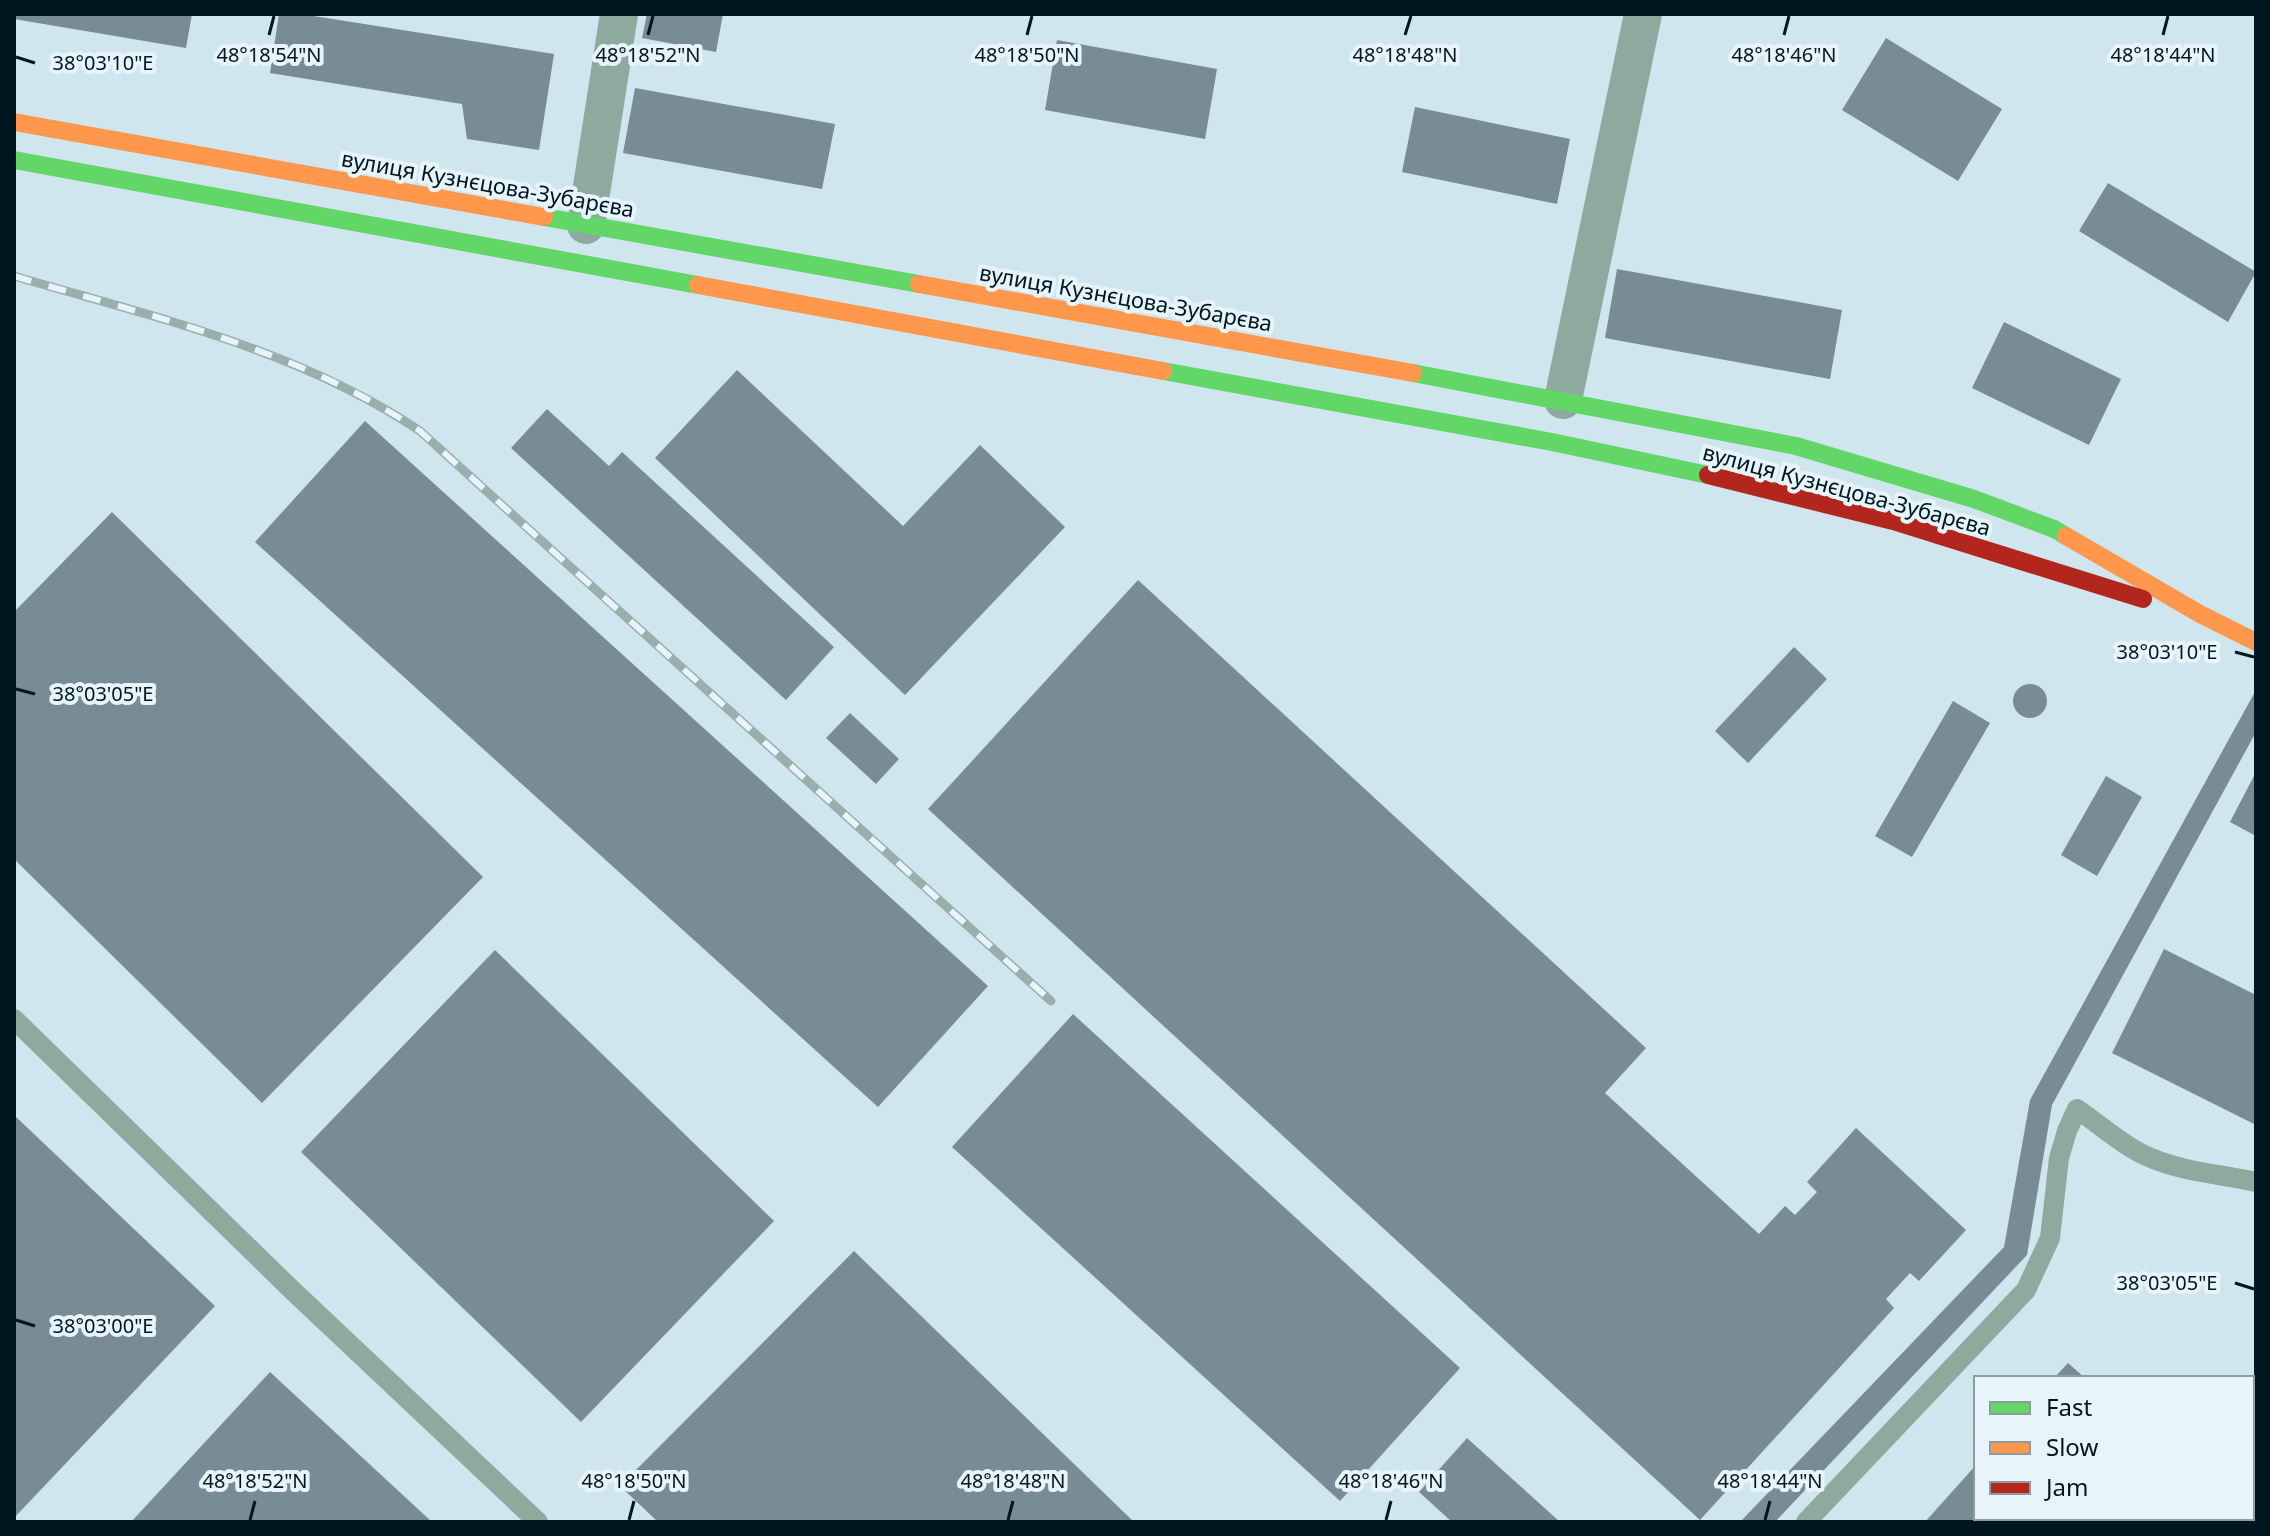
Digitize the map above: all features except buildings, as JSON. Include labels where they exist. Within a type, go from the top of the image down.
[{"type":"main road","name":"вулиця Кузнєцова-Зубарєва","points":[[14,122],[1563,400],[1796,446],[1974,499],[2054,529],[2200,614],[2256,642]]},
{"type":"main road","name":"вулиця Кузнєцова-Зубарєва","points":[[14,160],[1552,442],[1765,487],[1940,535],[2094,586],[2200,614]]},
{"type":"street","points":[[586,225],[619,14]]},
{"type":"street","points":[[1563,400],[1643,14]]},
{"type":"lane","points":[[14,1019],[291,1289],[538,1522]]},
{"type":"lane","points":[[1806,1522],[2026,1290],[2050,1238],[2059,1158],[2077,1109],[2147,1157],[2179,1168],[2256,1182]]},
{"type":"railway","points":[[14,276],[171,321],[275,357],[373,402],[420,431],[1051,1001]]},
{"type":"traffic: fast","points":[[14,160],[698,285]]},
{"type":"traffic: fast","points":[[544,217],[919,284]]},
{"type":"traffic: fast","points":[[1163,371],[1552,442],[1708,475]]},
{"type":"traffic: fast","points":[[1413,373],[1796,446],[1974,499],[2066,536]]},
{"type":"traffic: slow","points":[[14,122],[544,217]]},
{"type":"traffic: slow","points":[[919,284],[1413,373]]},
{"type":"traffic: slow","points":[[698,285],[1163,371]]},
{"type":"traffic: slow","points":[[2066,536],[2200,614],[2256,642]]},
{"type":"traffic: jam","points":[[1708,475],[1893,521],[2143,599]]}]
